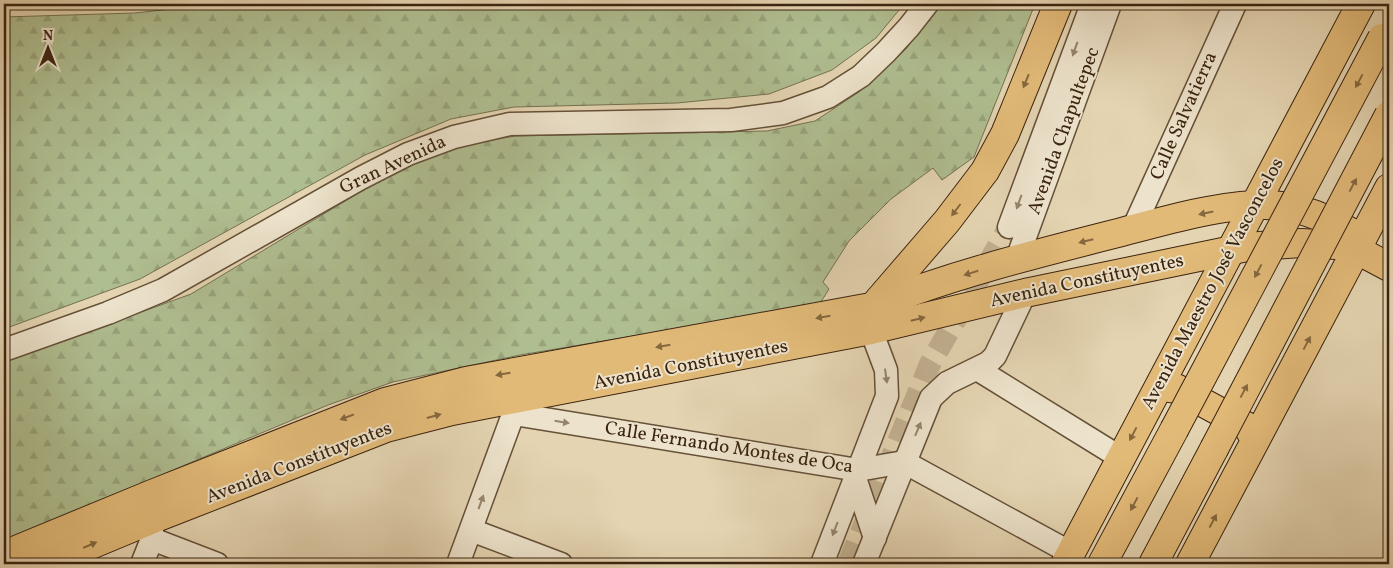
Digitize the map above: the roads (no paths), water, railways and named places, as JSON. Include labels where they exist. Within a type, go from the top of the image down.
[{"type":"main road","points":[[871,319],[899,280],[985,171],[1005,134],[1058,4]]},
{"type":"main road","name":"Avenida Maestro José Vasconcelos","points":[[1068,559],[1361,4]]},
{"type":"main road","points":[[1102,564],[1386,32]]},
{"type":"main road","points":[[1152,564],[1389,115]]},
{"type":"main road","points":[[1190,564],[1389,188]]},
{"type":"main road","name":"Avenida Constituyentes","points":[[45,564],[152,518],[386,428],[452,411],[517,406],[871,319],[905,294],[1017,259],[1133,229],[1217,210],[1254,205],[1278,206],[1329,219],[1359,245]]},
{"type":"main road","name":"Avenida Constituyentes","points":[[4,555],[152,518],[385,402],[466,381],[871,319],[1025,293],[1263,245],[1301,243],[1359,245]]},
{"type":"main road","points":[[1359,245],[1389,267]]},
{"type":"main road","points":[[1158,387],[1178,389],[1248,427],[1255,441]]},
{"type":"street","name":"Gran Avenida","points":[[4,350],[108,313],[163,290],[361,178],[408,154],[454,137],[510,124],[731,120],[783,113],[828,97],[861,76],[909,28],[927,4]]},
{"type":"street","name":"Avenida Chapultepec","points":[[1010,226],[1092,4]]},
{"type":"street","name":"Avenida Chapultepec","points":[[1017,259],[1110,4]]},
{"type":"street","name":"Calle Salvatierra","points":[[1133,229],[1235,4]]},
{"type":"street","points":[[864,564],[931,398],[947,383],[977,369],[995,356],[1025,293]]},
{"type":"street","points":[[822,564],[887,396],[886,370],[871,319]]},
{"type":"street","points":[[977,369],[1121,458]]},
{"type":"street","points":[[458,564],[517,406]]},
{"type":"street","name":"Calle Fernando Montes de Oca","points":[[517,406],[856,474],[904,462]]},
{"type":"street","points":[[904,462],[1068,559]]},
{"type":"street","points":[[856,474],[874,538]]},
{"type":"street","points":[[142,564],[152,518],[217,564]]},
{"type":"street","points":[[471,530],[561,564]]},
{"type":"tunnel","points":[[848,564],[930,364],[1009,227]]}]
